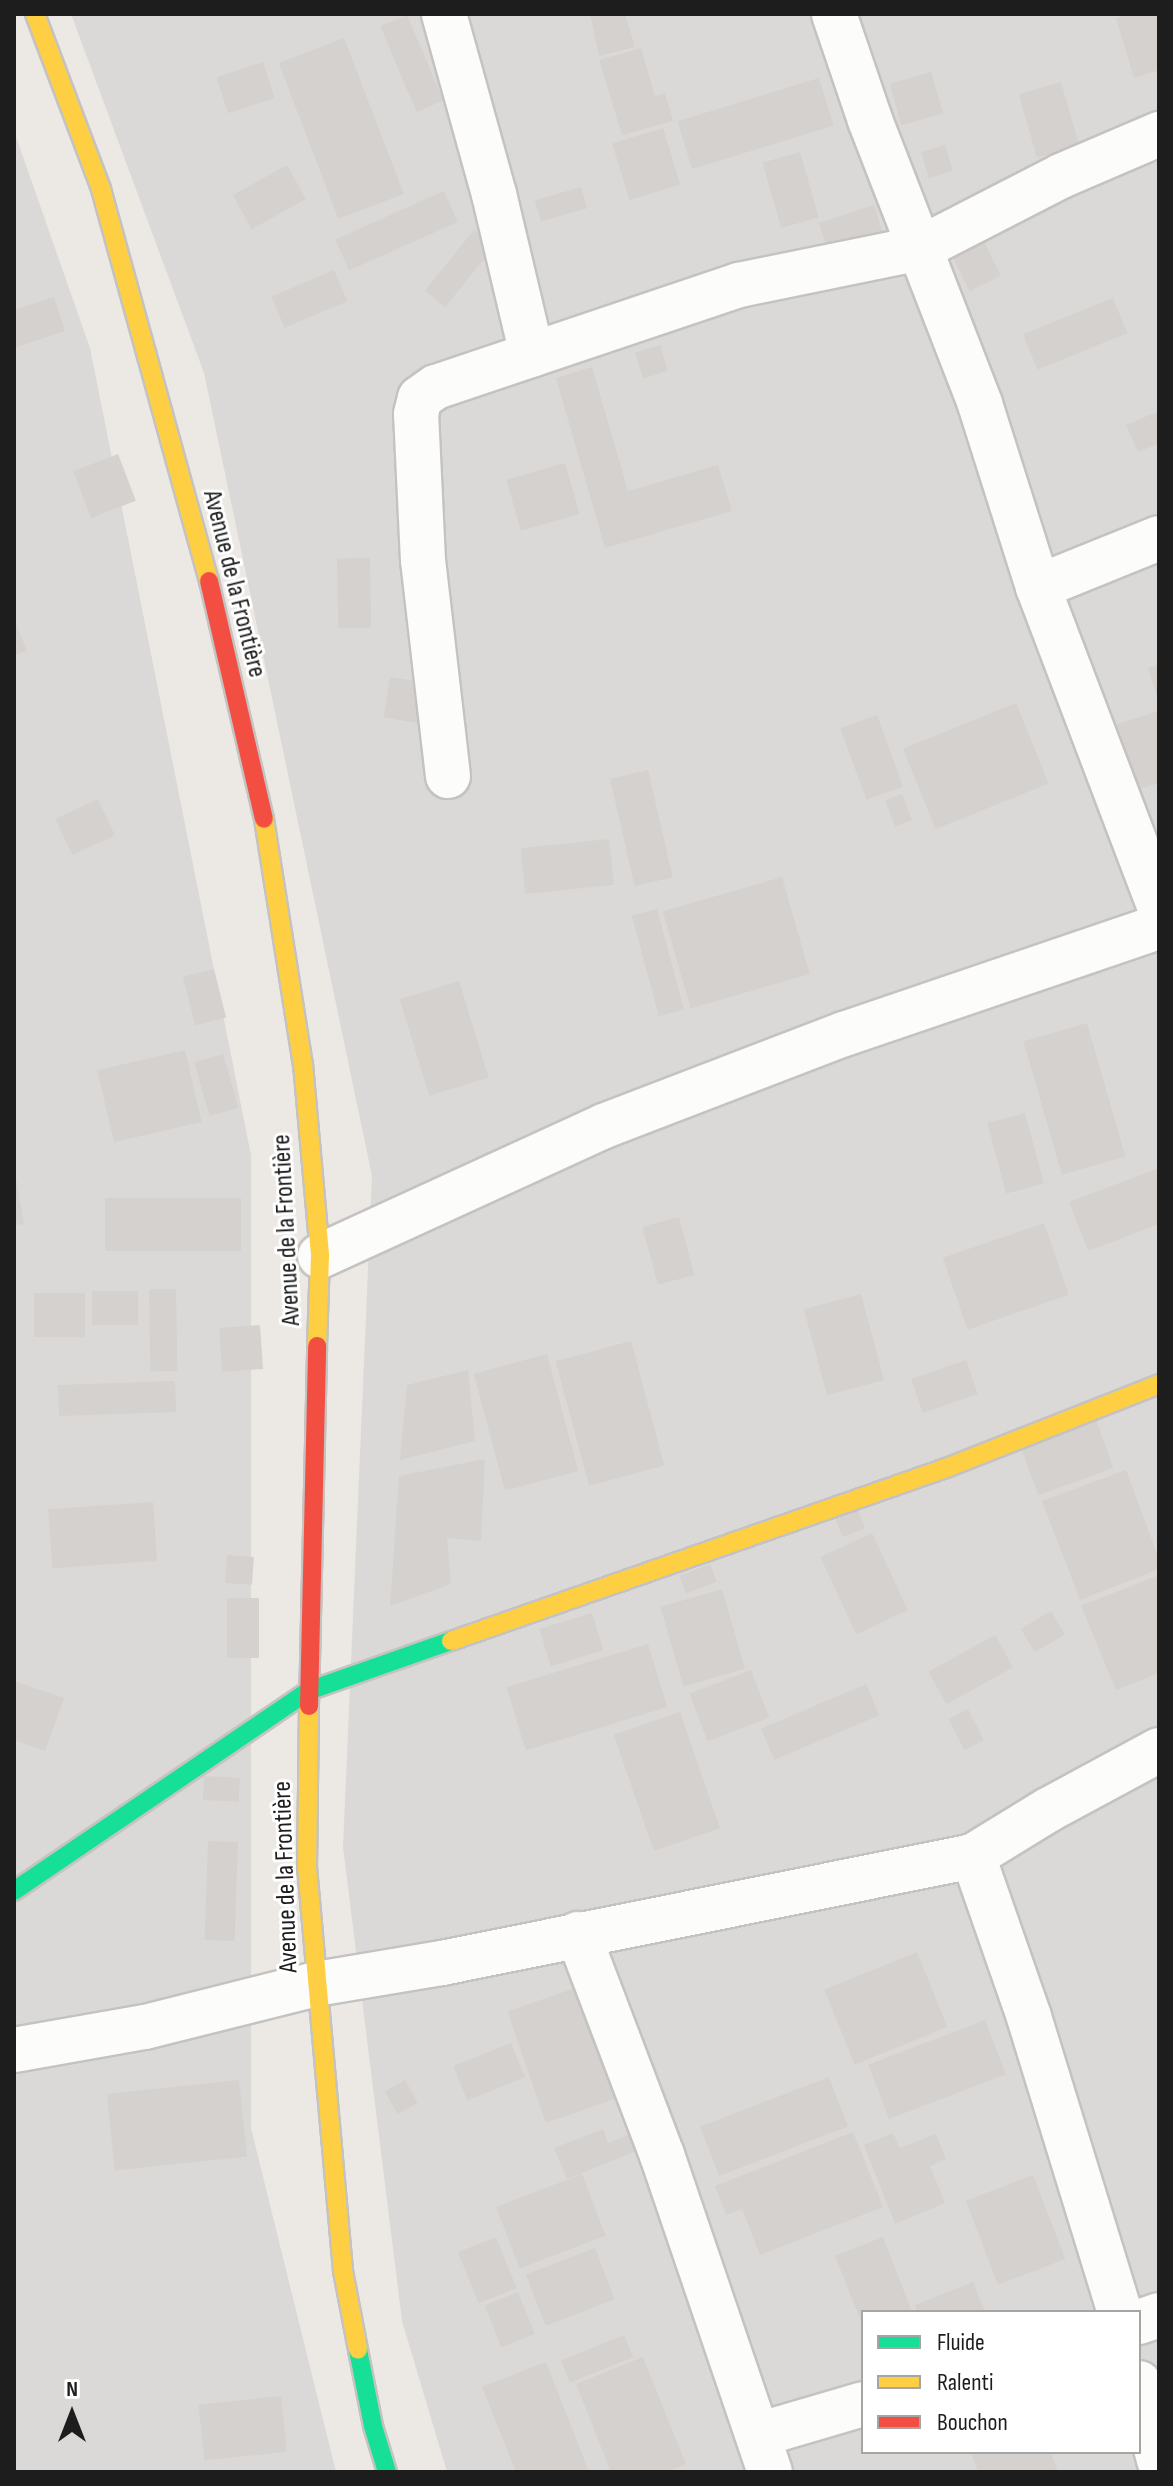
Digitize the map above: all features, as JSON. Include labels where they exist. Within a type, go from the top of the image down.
[{"type":"street","name":"Avenue de la Frontière","points":[[35,14],[101,189],[207,572],[272,855],[303,1064],[320,1256],[308,1691],[307,1867],[343,2271],[373,2426],[387,2472]]},
{"type":"street","points":[[444,14],[494,194],[532,355]]},
{"type":"street","points":[[834,14],[870,120],[980,404],[1038,587],[1159,906]]},
{"type":"street","points":[[448,776],[423,561],[416,414],[420,398],[436,387],[739,285],[921,248],[1061,176],[1159,134]]},
{"type":"street","points":[[1038,587],[1159,538]]},
{"type":"street","points":[[320,1256],[604,1126],[844,1034],[1159,927]]},
{"type":"street","points":[[14,1891],[308,1691],[946,1468],[1159,1384]]},
{"type":"street","points":[[14,2050],[145,2027],[316,1984],[973,1856],[1048,1810],[1159,1750]]},
{"type":"street","points":[[973,1856],[1029,2017],[1119,2310]]},
{"type":"street","points":[[578,1934],[662,2155],[764,2454],[861,2405]]},
{"type":"street","points":[[1141,2391],[1159,2460]]},
{"type":"shaded area","points":[[71,14],[1159,14],[1159,2472],[447,2472],[402,2321],[343,1847],[372,1176],[204,373]]},
{"type":"shaded area","points":[[14,131],[90,348],[251,1155],[251,2128],[336,2472],[14,2472]]},
{"type":"building","points":[[590,14],[625,14],[635,47],[599,56]]},
{"type":"building","points":[[1130,14],[1159,14],[1159,70],[1134,78],[1116,18]]},
{"type":"building","points":[[407,15],[443,101],[417,112],[380,26]]},
{"type":"building","points":[[344,38],[404,194],[338,219],[279,63]]},
{"type":"building","points":[[641,48],[655,96],[665,93],[673,121],[622,135],[599,60]]},
{"type":"building","points":[[263,62],[275,98],[228,113],[216,77]]},
{"type":"building","points":[[931,72],[943,113],[902,125],[890,84]]},
{"type":"building","points":[[819,78],[834,126],[692,169],[677,121]]},
{"type":"building","points":[[1061,82],[1079,145],[1037,158],[1019,94]]},
{"type":"building","points":[[663,128],[680,184],[630,200],[612,143]]},
{"type":"building","points":[[945,145],[953,171],[929,178],[921,152]]},
{"type":"building","points":[[800,152],[819,217],[781,228],[763,163]]},
{"type":"building","points":[[287,165],[306,199],[252,229],[233,195]]},
{"type":"building","points":[[581,187],[587,208],[541,221],[535,200]]},
{"type":"building","points":[[444,191],[458,222],[349,270],[335,239]]},
{"type":"building","points":[[874,205],[883,232],[827,250],[819,223]]},
{"type":"building","points":[[474,230],[494,246],[445,307],[425,291]]},
{"type":"building","points":[[983,239],[1001,276],[970,291],[952,254]]},
{"type":"building","points":[[334,270],[347,301],[285,328],[271,297]]},
{"type":"building","points":[[54,297],[65,331],[14,348],[14,310]]},
{"type":"building","points":[[1113,298],[1127,333],[1037,370],[1023,334]]},
{"type":"building","points":[[660,345],[668,371],[643,378],[635,353]]},
{"type":"building","points":[[592,367],[628,491],[718,465],[732,511],[605,548],[556,378]]},
{"type":"building","points":[[1159,411],[1159,443],[1138,452],[1126,425]]},
{"type":"building","points":[[118,454],[136,501],[91,518],[73,471]]},
{"type":"building","points":[[565,463],[580,514],[521,531],[506,480]]},
{"type":"building","points":[[370,558],[371,628],[338,629],[337,559]]},
{"type":"building","points":[[14,619],[27,651],[14,655]]},
{"type":"building","points":[[1159,665],[1159,700],[1158,700],[1148,668]]},
{"type":"building","points":[[390,677],[429,683],[422,724],[384,717]]},
{"type":"building","points":[[1016,703],[1049,784],[935,829],[903,749]]},
{"type":"building","points":[[1159,711],[1159,783],[1139,789],[1117,724]]},
{"type":"building","points":[[877,715],[903,786],[866,800],[840,728]]},
{"type":"building","points":[[648,770],[673,877],[635,886],[610,779]]},
{"type":"building","points":[[902,794],[912,820],[895,827],[885,800]]},
{"type":"building","points":[[98,799],[115,835],[72,855],[55,819]]},
{"type":"building","points":[[609,839],[614,885],[525,894],[520,848]]},
{"type":"building","points":[[782,877],[810,974],[691,1008],[663,911]]},
{"type":"building","points":[[657,909],[684,1009],[659,1016],[632,916]]},
{"type":"building","points":[[214,969],[226,1018],[195,1025],[183,977]]},
{"type":"building","points":[[459,981],[489,1078],[429,1096],[400,999]]},
{"type":"building","points":[[1087,1023],[1125,1157],[1062,1175],[1024,1041]]},
{"type":"building","points":[[185,1050],[202,1122],[114,1142],[97,1070]]},
{"type":"building","points":[[223,1054],[238,1108],[210,1116],[194,1062]]},
{"type":"building","points":[[1025,1113],[1044,1184],[1006,1194],[987,1123]]},
{"type":"building","points":[[14,1167],[24,1224],[14,1225]]},
{"type":"building","points":[[1159,1168],[1159,1224],[1088,1251],[1069,1202]]},
{"type":"building","points":[[105,1198],[241,1198],[241,1251],[105,1251]]},
{"type":"building","points":[[679,1217],[695,1275],[658,1285],[642,1227]]},
{"type":"building","points":[[1044,1223],[1069,1295],[968,1330],[943,1258]]},
{"type":"building","points":[[149,1289],[176,1289],[177,1371],[150,1371]]},
{"type":"building","points":[[92,1291],[138,1291],[138,1325],[92,1325]]},
{"type":"building","points":[[34,1293],[85,1293],[85,1337],[34,1337]]},
{"type":"building","points":[[861,1294],[884,1380],[827,1395],[804,1309]]},
{"type":"building","points":[[260,1325],[263,1369],[222,1372],[219,1328]]},
{"type":"building","points":[[631,1341],[664,1466],[589,1486],[556,1361]]},
{"type":"building","points":[[547,1354],[578,1471],[505,1491],[474,1374]]},
{"type":"building","points":[[966,1360],[978,1394],[923,1413],[911,1379]]},
{"type":"building","points":[[468,1370],[475,1441],[400,1460],[407,1385]]},
{"type":"building","points":[[175,1381],[176,1412],[59,1416],[58,1385]]},
{"type":"building","points":[[1096,1420],[1113,1468],[1038,1495],[1021,1447]]},
{"type":"building","points":[[485,1459],[481,1541],[447,1538],[451,1584],[390,1606],[399,1476]]},
{"type":"building","points":[[1126,1470],[1159,1559],[1159,1569],[1080,1600],[1042,1501]]},
{"type":"building","points":[[153,1502],[157,1561],[52,1568],[48,1509]]},
{"type":"building","points":[[855,1504],[865,1528],[843,1537],[833,1513]]},
{"type":"building","points":[[872,1533],[908,1610],[856,1634],[820,1557]]},
{"type":"building","points":[[227,1555],[254,1557],[252,1585],[225,1583]]},
{"type":"building","points":[[710,1564],[717,1582],[686,1594],[679,1576]]},
{"type":"building","points":[[1159,1575],[1159,1673],[1116,1690],[1081,1606]]},
{"type":"building","points":[[722,1589],[745,1669],[683,1686],[660,1607]]},
{"type":"building","points":[[227,1598],[259,1598],[259,1658],[227,1658]]},
{"type":"building","points":[[1051,1611],[1065,1634],[1035,1652],[1021,1629]]},
{"type":"building","points":[[592,1613],[603,1650],[551,1666],[539,1629]]},
{"type":"building","points":[[995,1635],[1013,1667],[946,1704],[929,1672]]},
{"type":"building","points":[[648,1644],[667,1707],[526,1750],[506,1687]]},
{"type":"building","points":[[751,1670],[769,1718],[708,1741],[689,1694]]},
{"type":"building","points":[[14,1681],[64,1698],[45,1751],[14,1740]]},
{"type":"building","points":[[866,1684],[879,1715],[774,1760],[761,1729]]},
{"type":"building","points":[[968,1709],[984,1740],[964,1750],[948,1719]]},
{"type":"building","points":[[680,1712],[720,1828],[654,1851],[614,1735]]},
{"type":"building","points":[[204,1776],[240,1778],[239,1802],[203,1800]]},
{"type":"building","points":[[208,1841],[238,1842],[235,1941],[205,1940]]},
{"type":"building","points":[[917,1952],[947,2027],[855,2065],[824,1989]]},
{"type":"building","points":[[584,1985],[622,2097],[546,2123],[507,2011]]},
{"type":"building","points":[[985,2020],[1006,2074],[889,2119],[868,2065]]},
{"type":"building","points":[[511,2043],[525,2077],[467,2101],[454,2066]]},
{"type":"building","points":[[829,2077],[848,2126],[719,2176],[700,2126]]},
{"type":"building","points":[[239,2080],[247,2157],[115,2170],[107,2094]]},
{"type":"building","points":[[405,2080],[418,2103],[397,2114],[385,2091]]},
{"type":"building","points":[[603,2129],[608,2143],[640,2130],[646,2147],[567,2179],[554,2148]]},
{"type":"building","points":[[853,2132],[883,2207],[760,2255],[742,2209],[726,2215],[715,2186]]},
{"type":"building","points":[[893,2133],[900,2148],[936,2134],[946,2159],[930,2166],[945,2203],[895,2224],[864,2145]]},
{"type":"building","points":[[582,2174],[606,2236],[520,2269],[496,2207]]},
{"type":"building","points":[[1033,2175],[1065,2259],[998,2285],[966,2201]]},
{"type":"building","points":[[496,2237],[517,2288],[479,2303],[458,2252]]},
{"type":"building","points":[[883,2237],[911,2310],[861,2310],[861,2321],[835,2256]]},
{"type":"building","points":[[595,2248],[615,2299],[546,2326],[526,2275]]},
{"type":"building","points":[[973,2282],[984,2310],[917,2310],[915,2305]]},
{"type":"building","points":[[518,2292],[535,2334],[501,2347],[485,2305]]},
{"type":"building","points":[[624,2335],[633,2357],[570,2383],[561,2360]]},
{"type":"building","points":[[643,2357],[686,2464],[666,2472],[611,2472],[576,2384]]},
{"type":"building","points":[[546,2362],[589,2472],[516,2472],[482,2387]]},
{"type":"building","points":[[281,2396],[287,2452],[204,2460],[198,2405]]},
{"type":"building","points":[[972,2454],[1052,2454],[1058,2472],[978,2472]]},
{"type":"traffic: fast","points":[[14,1891],[308,1691],[451,1641]]},
{"type":"traffic: fast","points":[[358,2350],[373,2426],[387,2472]]},
{"type":"traffic: slow","points":[[35,14],[101,189],[209,581]]},
{"type":"traffic: slow","points":[[264,819],[303,1064],[320,1256],[317,1346]]},
{"type":"traffic: slow","points":[[451,1641],[946,1468],[1159,1384]]},
{"type":"traffic: slow","points":[[309,1706],[307,1867],[343,2271],[358,2350]]},
{"type":"traffic: jam","points":[[209,581],[264,819]]},
{"type":"traffic: jam","points":[[309,1706],[317,1346]]}]
